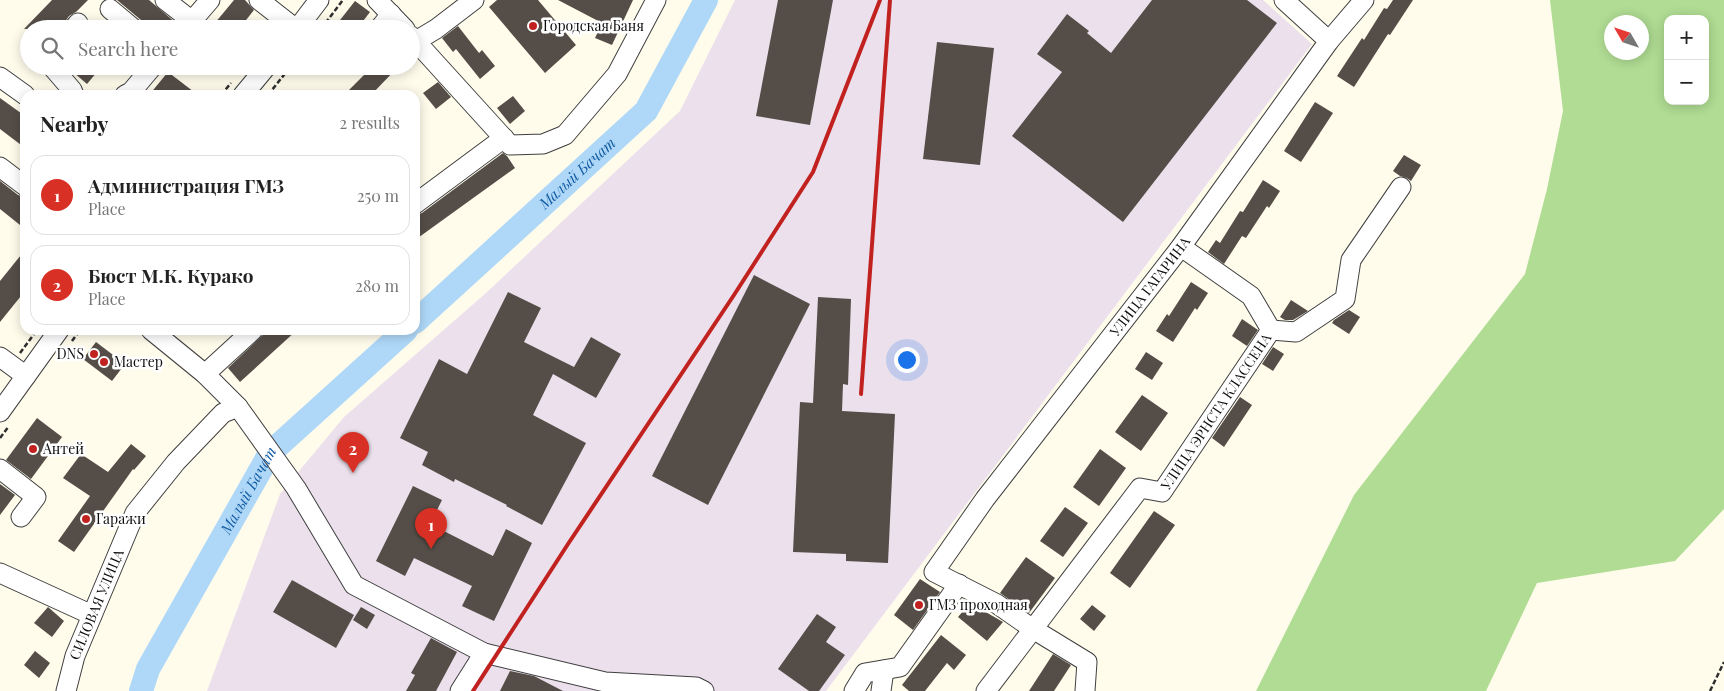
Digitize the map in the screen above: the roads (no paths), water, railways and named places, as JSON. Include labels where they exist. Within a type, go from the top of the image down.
[{"type":"street","points":[[165,0],[184,20]]},
{"type":"street","points":[[193,20],[210,0]]},
{"type":"street","points":[[259,0],[290,20]]},
{"type":"street","points":[[306,20],[319,0]]},
{"type":"street","points":[[377,0],[384,20]]},
{"type":"street","points":[[420,33],[436,29],[474,0]]},
{"type":"street","points":[[420,45],[510,145],[543,144],[565,135],[617,74],[656,0]]},
{"type":"street","points":[[1284,0],[1329,42]]},
{"type":"street","name":"УЛИЦА ГАГАРИНА","points":[[959,584],[934,572],[985,499],[1180,248],[1329,42],[1364,0]]},
{"type":"street","points":[[110,9],[123,20]]},
{"type":"street","points":[[60,75],[72,90]]},
{"type":"street","points":[[133,90],[145,75]]},
{"type":"street","points":[[248,90],[260,75]]},
{"type":"street","points":[[0,77],[20,91]]},
{"type":"street","points":[[420,200],[504,138]]},
{"type":"street","points":[[0,167],[20,182]]},
{"type":"street","points":[[1271,330],[1296,332],[1345,299],[1351,260],[1401,187]]},
{"type":"street","name":"УЛИЦА ЭРНСТА КЛАССЕНА","points":[[987,691],[1140,488],[1162,492],[1271,330],[1250,296],[1180,248]]},
{"type":"street","points":[[0,412],[55,335]]},
{"type":"street","points":[[157,335],[205,374],[238,407],[296,488],[354,585],[484,653],[606,682],[696,687],[704,691]]},
{"type":"street","points":[[205,374],[248,335]]},
{"type":"street","points":[[0,357],[26,376]]},
{"type":"street","name":"СИЛОВАЯ УЛИЦА","points":[[66,691],[75,656],[135,513],[176,462],[223,413],[238,407]]},
{"type":"street","points":[[0,469],[36,497],[21,517]]},
{"type":"street","points":[[1,576],[92,615]]},
{"type":"street","points":[[854,691],[866,673],[900,667],[959,584],[997,604],[1033,629],[1088,662],[1086,691]]},
{"type":"street","points":[[460,691],[484,653]]},
{"type":"street","points":[[881,691],[884,670]]},
{"type":"waterway","name":"Малый Бачат","points":[[420,317],[646,111],[706,0]]},
{"type":"waterway","name":"Малый Бачат","points":[[141,691],[148,669],[270,453],[400,335]]},
{"type":"railway","points":[[473,691],[813,172],[880,0]]},
{"type":"railway","points":[[861,394],[890,0]]},
{"type":"place","name":"Городская Баня","points":[[533,26]]},
{"type":"place","name":"DNS","points":[[94,354]]},
{"type":"place","name":"Мастер","points":[[104,362]]},
{"type":"place","name":"Антей","points":[[33,449]]},
{"type":"place","name":"Бюст М.К. Курако","points":[[353,473]]},
{"type":"place","name":"Гаражи","points":[[86,519]]},
{"type":"place","name":"Администрация ГМЗ","points":[[431,549]]},
{"type":"place","name":"ГМЗ проходная","points":[[919,605]]}]
